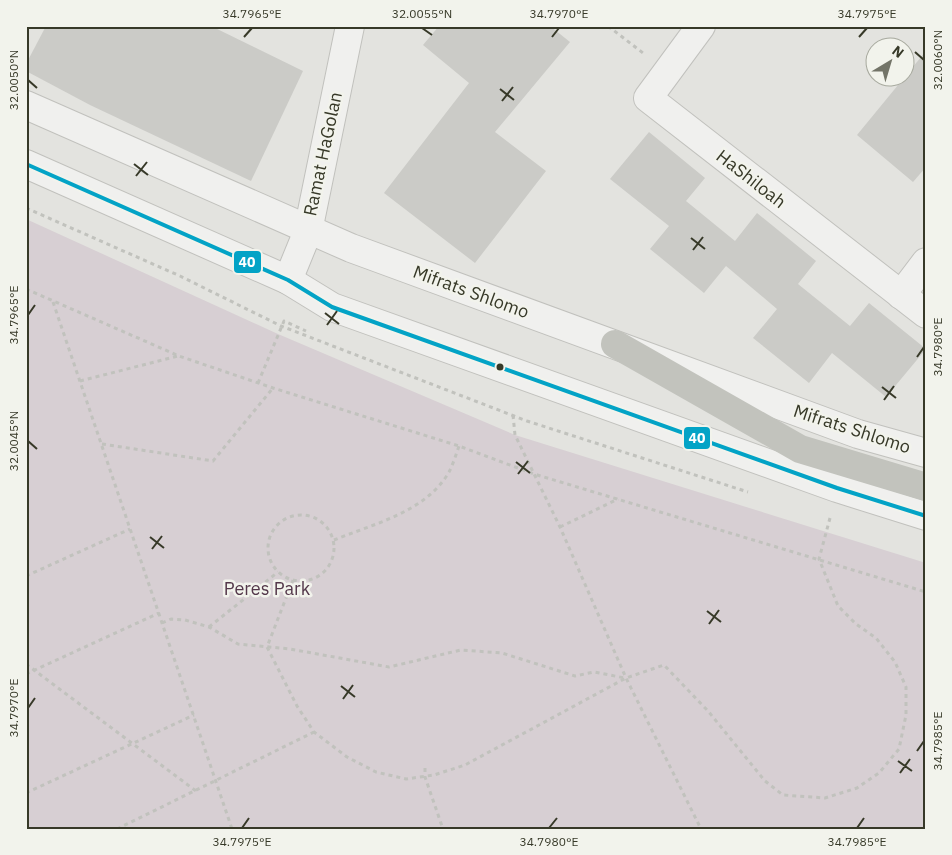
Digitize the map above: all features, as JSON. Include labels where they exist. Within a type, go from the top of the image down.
[{"type":"main road","points":[[614,344],[800,448],[926,487]]},
{"type":"street","name":"Ramat HaGolan","points":[[288,280],[308,231],[350,26]]},
{"type":"street","name":"HaShiloah","points":[[701,26],[648,98],[926,314]]},
{"type":"street","name":"Mifrats Shlomo","points":[[26,105],[308,231],[858,434],[926,453]]},
{"type":"street","points":[[26,164],[288,280],[332,307],[837,488],[926,516]]},
{"type":"street","points":[[901,294],[926,262]]},
{"type":"path","points":[[608,26],[668,72]]},
{"type":"path","points":[[26,208],[180,276],[281,326],[527,421],[754,494]]},
{"type":"path","points":[[26,289],[179,356],[258,383],[459,446],[534,474],[926,592]]},
{"type":"path","points":[[53,302],[232,829]]},
{"type":"path","points":[[258,383],[278,334]]},
{"type":"path","points":[[80,381],[179,356]]},
{"type":"path","points":[[102,444],[213,461],[273,388]]},
{"type":"path","points":[[513,415],[515,435],[560,527],[626,678],[701,829]]},
{"type":"path","points":[[333,540],[415,507],[438,487],[449,472],[459,446]]},
{"type":"path","points":[[293,580],[268,648],[296,706],[314,732],[347,757],[376,772],[406,779],[425,777],[465,765],[626,678],[664,665],[708,711],[764,781],[783,795],[825,798],[858,788],[879,773],[899,749],[906,714],[906,687],[895,662],[876,638],[856,624],[838,606],[819,560],[837,488]]},
{"type":"path","points":[[560,527],[619,499]]},
{"type":"path","points":[[299,516],[318,519],[327,528],[333,540],[334,552],[331,563],[324,572],[314,579],[303,582],[293,580],[278,572],[270,560],[268,545],[272,532],[281,522],[299,516]]},
{"type":"path","points":[[820,516],[839,522]]},
{"type":"path","points":[[26,576],[130,530]]},
{"type":"path","points":[[209,627],[278,572]]},
{"type":"path","points":[[26,674],[158,613]]},
{"type":"path","points":[[162,623],[171,619],[185,620],[209,627],[238,644],[290,649],[389,667],[461,650],[502,652],[576,676],[594,672],[626,678]]},
{"type":"path","points":[[26,664],[196,790]]},
{"type":"path","points":[[26,793],[194,715]]},
{"type":"path","points":[[118,829],[314,732]]},
{"type":"path","points":[[425,768],[425,777],[443,829]]},
{"type":"path","points":[[26,826],[29,829]]},
{"type":"green space","name":"Peres Park","points":[[26,219],[278,334],[515,435],[926,563],[926,829],[26,829]]},
{"type":"building","points":[[46,26],[211,26],[303,71],[251,181],[90,105],[26,71],[26,64]]},
{"type":"building","points":[[439,26],[550,26],[570,42],[495,132],[546,171],[475,263],[384,193],[469,83],[423,45]]},
{"type":"building","points":[[926,51],[926,167],[913,182],[857,135],[896,88],[914,88],[914,66]]},
{"type":"building","points":[[649,132],[705,178],[686,201],[735,241],[757,213],[816,261],[798,284],[850,326],[869,303],[926,349],[886,397],[832,353],[809,383],[753,338],[777,309],[726,266],[704,293],[650,249],[669,226],[610,179]]},
{"type":"transit line","name":"40","points":[[26,164],[288,280],[332,307],[837,488],[926,516]]}]
